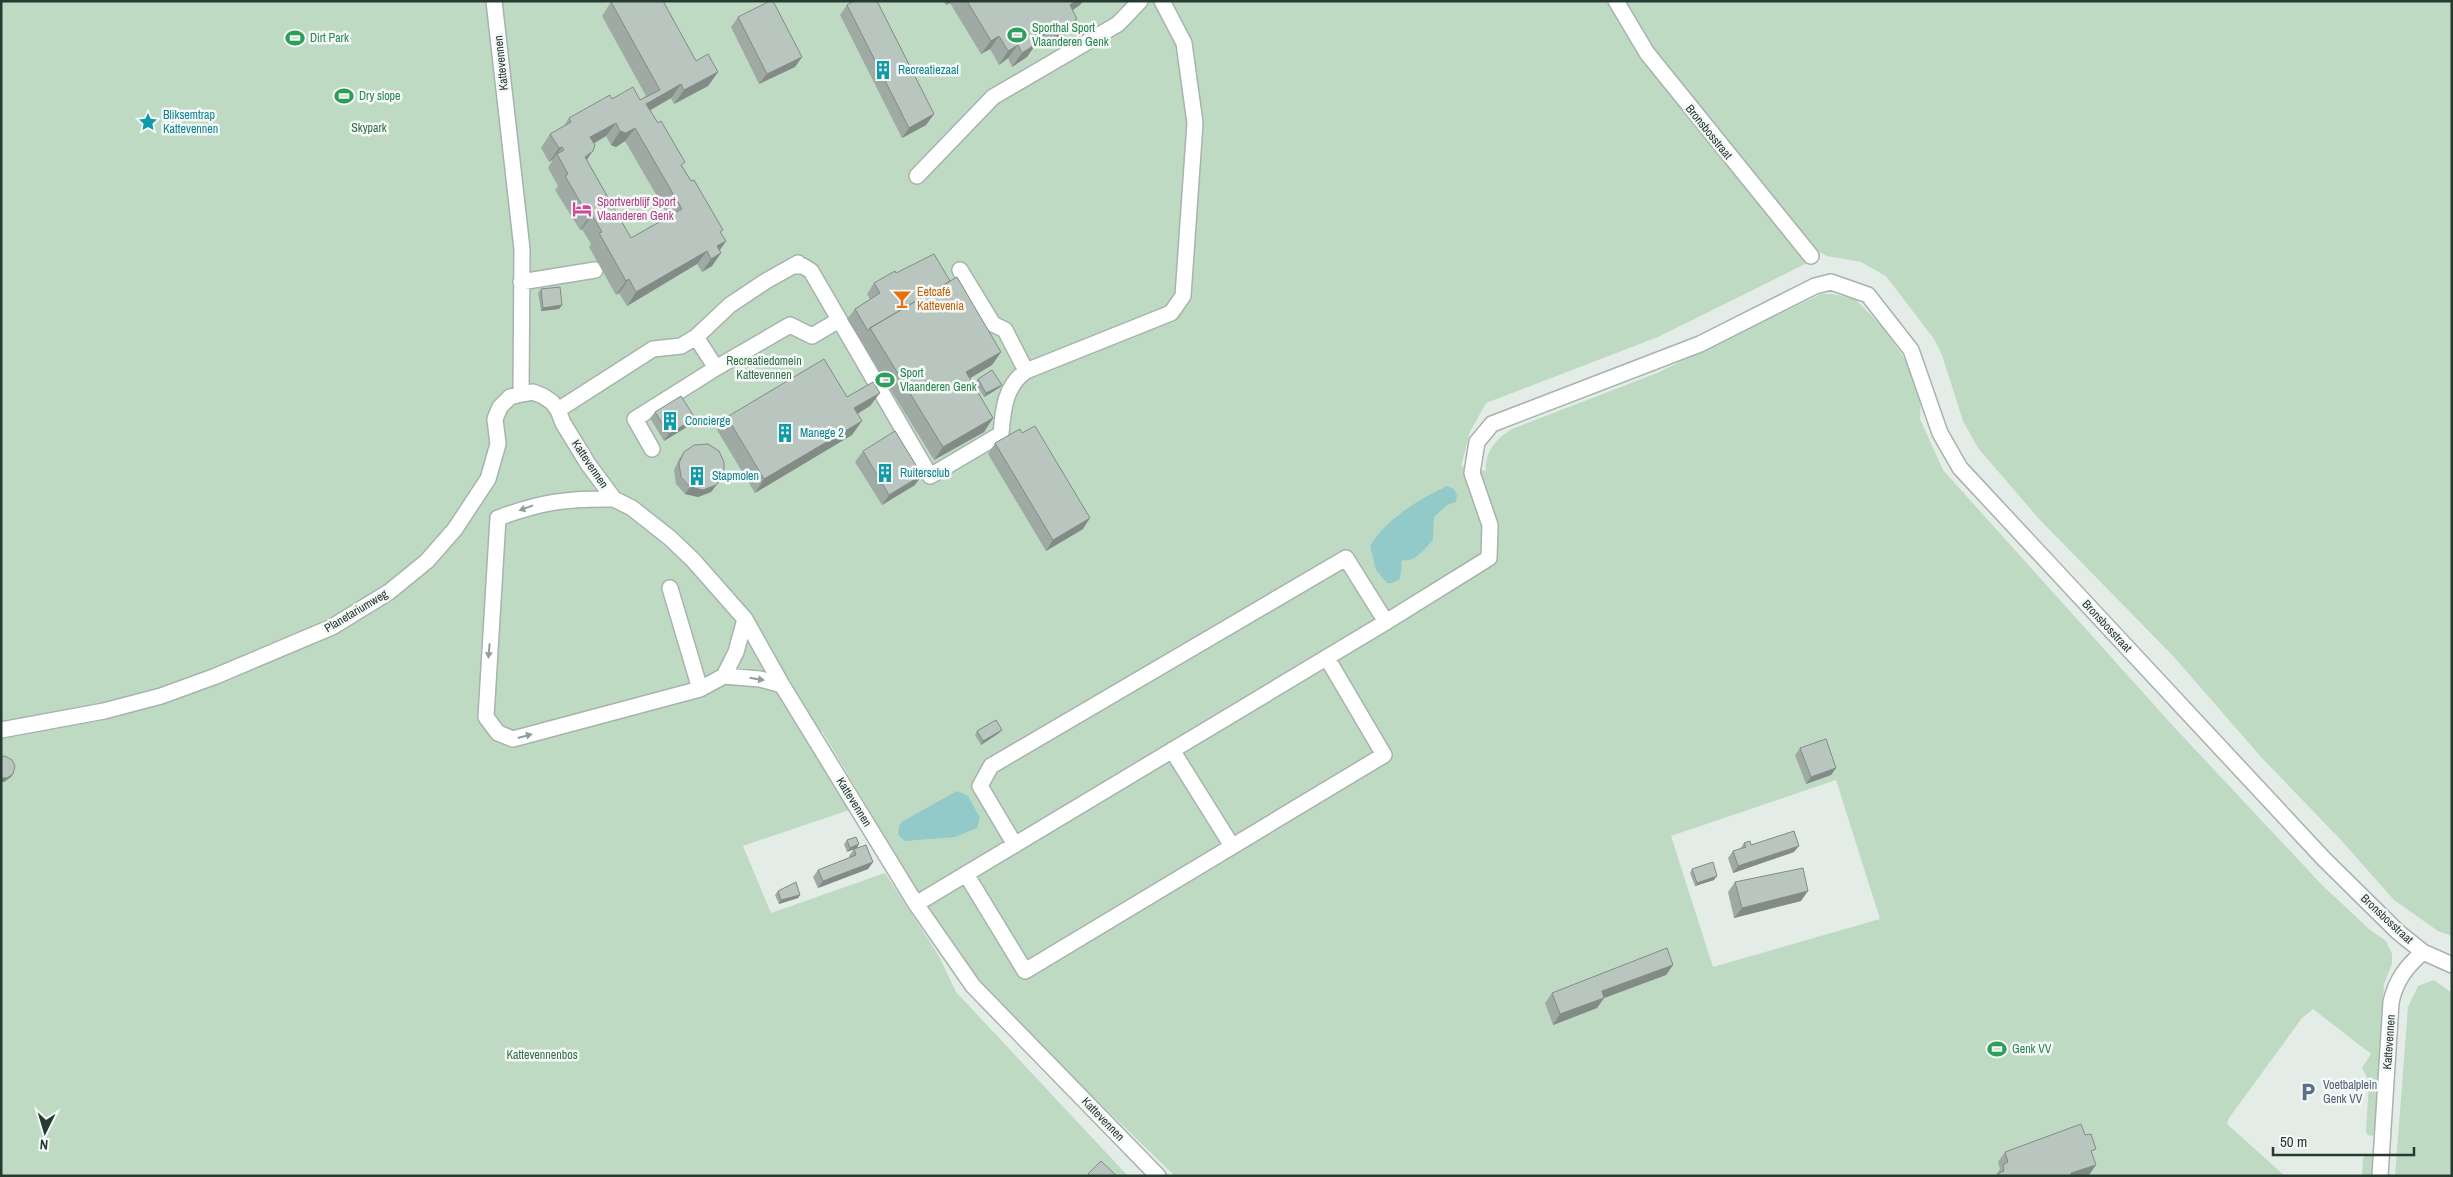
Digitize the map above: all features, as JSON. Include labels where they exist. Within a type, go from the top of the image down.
[{"type":"street","name":"Kattevennen","points":[[494,1],[522,249],[521,394]]},
{"type":"street","points":[[916,176],[994,97],[1118,24],[1140,1]]},
{"type":"street","points":[[521,394],[533,392],[543,396],[552,402],[560,417],[608,377],[653,349],[681,346],[696,337],[730,305],[795,264],[811,271],[930,476],[1001,434],[1003,403],[1016,378],[1026,371],[1170,314],[1183,296],[1195,123],[1184,43],[1162,1]]},
{"type":"street","name":"Bronsbosstraat","points":[[1616,1],[1647,53],[1811,256]]},
{"type":"street","points":[[521,282],[595,270]]},
{"type":"street","points":[[960,270],[993,324],[1005,330],[1026,371]]},
{"type":"street","name":"Bronsbosstraat","points":[[1386,622],[1489,558],[1490,525],[1472,473],[1478,442],[1492,424],[1700,344],[1815,286],[1830,282],[1868,295],[1911,350],[1940,434],[1960,468],[2324,859],[2398,932],[2423,952]]},
{"type":"street","points":[[652,449],[635,419],[716,368],[790,325],[812,336],[839,320]]},
{"type":"street","points":[[696,337],[716,368]]},
{"type":"street","name":"Planetariumweg","points":[[1,730],[104,711],[161,696],[332,627],[389,592],[427,561],[454,529],[488,479],[498,444],[495,419],[500,407],[510,397],[521,394]]},
{"type":"street","name":"Kattevennen","points":[[560,417],[588,464],[614,499],[632,508],[670,538],[693,560],[745,619],[782,685],[916,904],[973,986],[1158,1176]]},
{"type":"street","points":[[614,499],[573,499],[535,505],[498,518],[486,717],[498,733],[513,739],[700,689],[724,676],[760,679],[782,685]]},
{"type":"street","points":[[916,904],[1015,845],[1172,750],[1327,658],[1386,622],[1346,558],[991,766],[980,786],[1015,845]]},
{"type":"street","points":[[670,588],[700,689]]},
{"type":"street","points":[[724,676],[736,652],[745,619]]},
{"type":"street","points":[[966,874],[1026,971],[1384,755],[1327,658]]},
{"type":"street","points":[[1172,750],[1232,846]]},
{"type":"street","name":"Kattevennen","points":[[2380,1176],[2391,1002],[2400,976],[2407,966],[2423,952]]},
{"type":"street","points":[[2423,952],[2452,965]]},
{"type":"green space","points":[[1,1],[1611,1],[1643,57],[1692,122],[1809,262],[1658,337],[1486,403],[1470,432],[1461,466],[1486,471],[1489,452],[1501,437],[1512,429],[1657,373],[1821,294],[1833,294],[1855,299],[1883,327],[1913,371],[1921,396],[1920,419],[1943,470],[2174,727],[2322,885],[2369,929],[2386,941],[2392,954],[2392,964],[2384,984],[2376,1132],[2372,1136],[2368,1135],[2366,1131],[2369,1081],[2362,1068],[2371,1054],[2313,1009],[2302,1018],[2229,1118],[2227,1124],[2285,1176],[1175,1176],[996,1003],[928,909],[822,731],[807,736],[840,791],[849,810],[743,846],[771,913],[885,873],[939,956],[956,992],[1128,1176],[1,1176]],"holes":[[[1836,780],[1880,919],[1713,967],[1671,836]]]},
{"type":"green space","points":[[1624,1],[2452,1],[2452,936],[2438,931],[2394,900],[2340,839],[2261,757],[2174,657],[2040,520],[1978,448],[1963,421],[1942,355],[1934,339],[1886,276],[1861,262],[1827,256],[1811,248],[1666,68]]},
{"type":"green space","points":[[2434,980],[2452,993],[2452,1176],[2395,1176],[2408,1007],[2418,986]]},
{"type":"green space","points":[[2367,1155],[2372,1155],[2375,1160],[2374,1176],[2362,1176],[2363,1158]]},
{"type":"water","points":[[1447,486],[1454,489],[1457,495],[1456,502],[1447,505],[1434,517],[1433,540],[1415,557],[1402,560],[1400,579],[1387,583],[1376,570],[1370,546],[1394,518],[1425,497]]},
{"type":"water","points":[[957,791],[968,796],[980,818],[977,828],[955,837],[905,841],[898,835],[899,826],[903,821]]},
{"type":"building","points":[[663,1],[696,61],[708,54],[718,72],[684,90],[681,84],[646,104],[658,123],[661,121],[685,162],[681,165],[691,181],[694,180],[723,230],[720,232],[726,241],[717,246],[721,253],[711,259],[707,251],[636,292],[629,279],[626,281],[599,233],[602,232],[592,215],[589,217],[565,176],[568,174],[557,154],[564,150],[562,147],[559,148],[550,134],[571,122],[569,118],[610,95],[612,99],[633,87],[640,100],[660,90],[611,2]],"holes":[[[616,123],[620,131],[626,133],[635,128],[682,209],[631,238],[585,157],[593,151],[595,145],[590,137]]]},
{"type":"building","points":[[773,1],[802,57],[767,74],[738,17]]},
{"type":"building","points":[[854,1],[877,1],[934,114],[909,128],[847,5]]},
{"type":"building","name":"Sporthal Sport Vlaanderen Genk","points":[[967,1],[1075,1],[1070,5],[1077,19],[1057,31],[1052,24],[1033,35],[1036,44],[1022,53],[1018,45],[1008,51],[999,36],[991,41]]},
{"type":"building","name":"Eetcafé Kattevenia","points":[[934,254],[950,281],[870,328],[868,331],[855,309],[880,293],[874,283],[895,271],[896,273]]},
{"type":"building","points":[[957,277],[1001,352],[966,372],[993,418],[943,447],[870,328]]},
{"type":"building","points":[[560,287],[562,305],[543,308],[541,289]]},
{"type":"building","name":"Manege 2","points":[[824,359],[847,397],[873,382],[880,393],[854,408],[862,421],[764,479],[727,417]]},
{"type":"building","points":[[992,370],[1002,385],[986,393],[978,379]]},
{"type":"building","name":"Concierge","points":[[681,396],[695,418],[669,434],[655,412]]},
{"type":"building","points":[[1035,426],[1090,518],[1053,540],[995,443],[1020,429],[1022,433]]},
{"type":"building","name":"Ruitersclub","points":[[895,431],[922,475],[889,495],[863,451]]},
{"type":"building","name":"Stapmolen","points":[[708,444],[719,451],[724,462],[724,475],[716,485],[703,490],[690,487],[681,477],[679,463],[684,452],[694,445]]},
{"type":"building","points":[[996,720],[1002,730],[983,741],[977,731]]},
{"type":"building","points":[[1826,739],[1836,768],[1811,777],[1800,748]]},
{"type":"building","points":[[5,756],[12,760],[15,766],[13,774],[7,778],[1,778],[1,757]]},
{"type":"building","points":[[1794,831],[1799,846],[1738,866],[1733,851],[1746,847],[1744,843],[1750,841],[1751,845]]},
{"type":"building","points":[[856,837],[859,844],[850,848],[847,840]]},
{"type":"building","points":[[866,845],[873,862],[823,881],[818,870],[856,855],[854,849]]},
{"type":"building","points":[[1713,862],[1717,876],[1697,883],[1692,869]]},
{"type":"building","points":[[1803,868],[1808,891],[1742,908],[1735,882]]},
{"type":"building","points":[[796,882],[800,895],[781,900],[778,891]]},
{"type":"building","points":[[1667,948],[1673,965],[1602,991],[1604,998],[1560,1014],[1552,993]]},
{"type":"building","points":[[2081,1124],[2085,1135],[2091,1134],[2096,1149],[2091,1151],[2096,1165],[2071,1173],[2071,1176],[1999,1176],[1999,1173],[2004,1171],[2003,1165],[2008,1162],[2005,1152]]},
{"type":"building","points":[[1101,1161],[1117,1176],[1090,1176],[1088,1174]]},
{"type":"place","name":"Sporthal Sport Vlaanderen Genk","points":[[1017,35]]},
{"type":"place","name":"Dirt Park","points":[[295,38]]},
{"type":"place","name":"Recreatiezaal","points":[[883,70]]},
{"type":"place","name":"Dry slope","points":[[344,96]]},
{"type":"place","name":"Bliksemtrap Kattevennen","points":[[148,122]]},
{"type":"place","name":"Sportverblijf Sport Vlaanderen Genk","points":[[582,209]]},
{"type":"place","name":"Eetcafé Kattevenia","points":[[902,299]]},
{"type":"place","name":"Sport Vlaanderen Genk","points":[[885,380]]},
{"type":"place","name":"Concierge","points":[[670,421]]},
{"type":"place","name":"Manege 2","points":[[785,433]]},
{"type":"place","name":"Ruitersclub","points":[[885,473]]},
{"type":"place","name":"Stapmolen","points":[[697,476]]},
{"type":"place","name":"Genk VV","points":[[1997,1049]]},
{"type":"place","name":"Voetbalplein Genk VV","points":[[2308,1092]]},
{"type":"park label","name":"Skypark","points":[[369,128]]},
{"type":"park label","name":"Recreatiedomein Kattevennen","points":[[764,368]]},
{"type":"park label","name":"Kattevennenbos","points":[[542,1055]]}]
